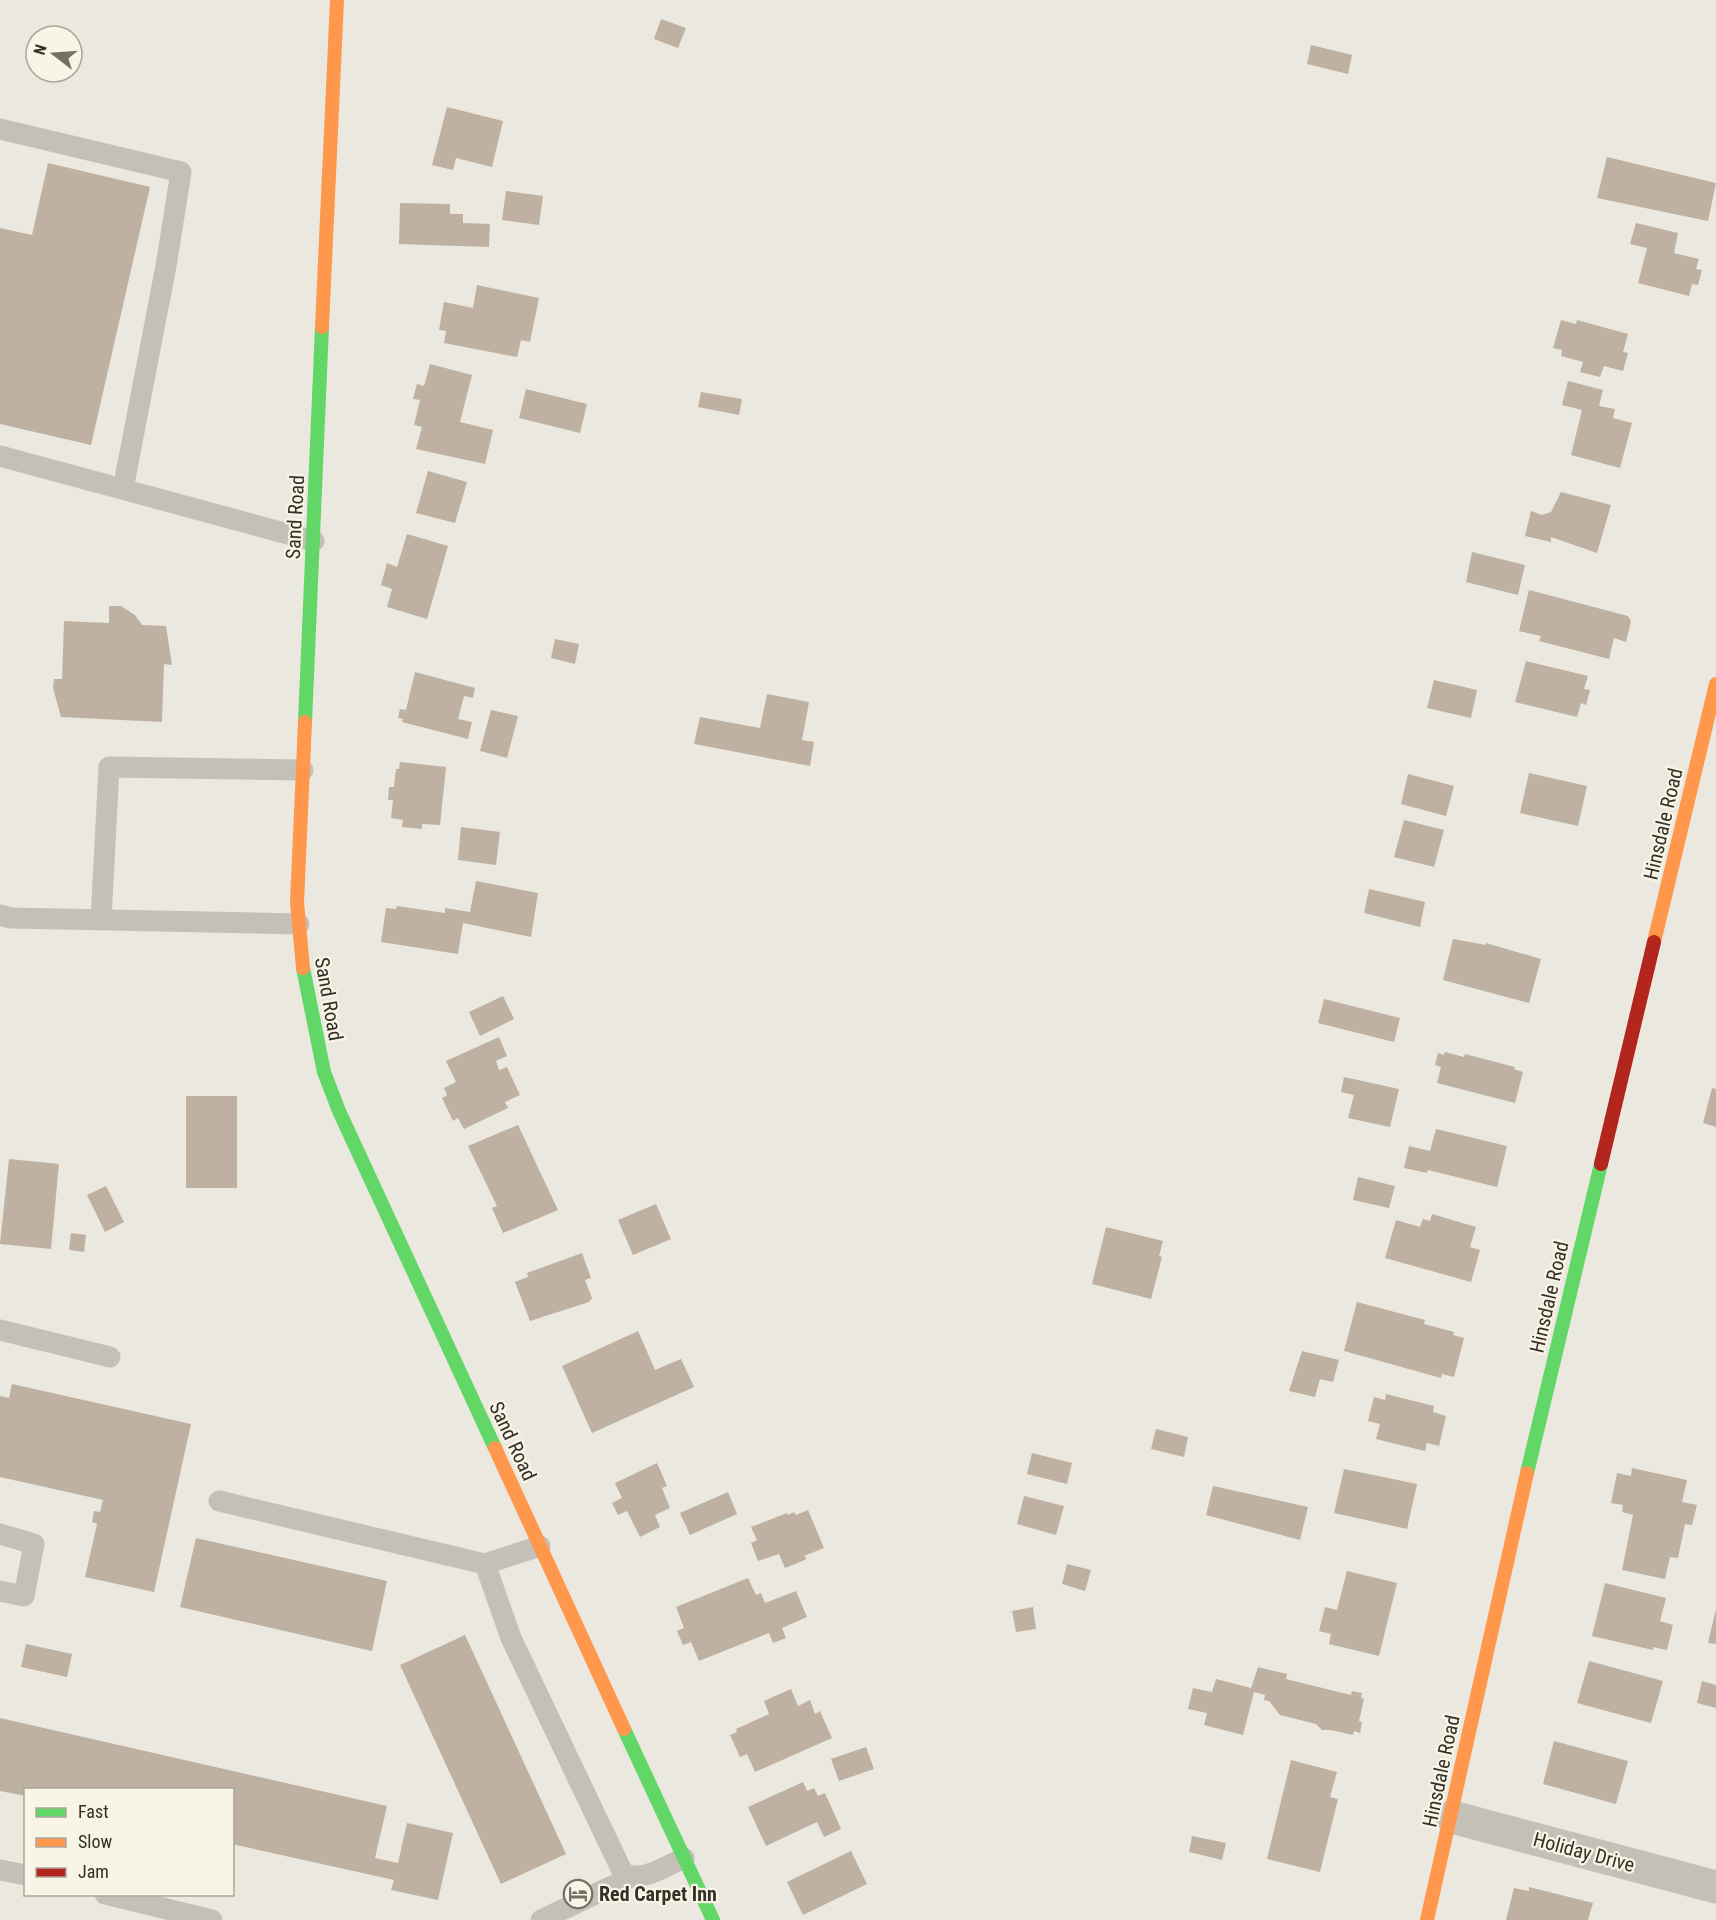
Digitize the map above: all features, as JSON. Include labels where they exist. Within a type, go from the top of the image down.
[{"type":"street","name":"Sand Road","points":[[337,0],[297,902],[304,985],[324,1072],[713,1920]]},
{"type":"street","name":"Hinsdale Road","points":[[1427,1920],[1452,1817],[1515,1523],[1716,684]]},
{"type":"street","name":"Holiday Drive","points":[[1452,1817],[1716,1887]]},
{"type":"lane","points":[[0,129],[180,172],[166,266],[123,489]]},
{"type":"lane","points":[[0,456],[314,541]]},
{"type":"lane","points":[[101,920],[109,767],[303,770]]},
{"type":"lane","points":[[0,915],[11,918],[299,924]]},
{"type":"lane","points":[[0,1330],[110,1357]]},
{"type":"lane","points":[[219,1501],[485,1564],[540,1546]]},
{"type":"lane","points":[[0,1534],[34,1544],[24,1596],[0,1592]]},
{"type":"lane","points":[[485,1564],[511,1638],[616,1861],[623,1873],[631,1877]]},
{"type":"lane","points":[[541,1920],[631,1877],[647,1874],[684,1858]]},
{"type":"lane","points":[[0,1870],[24,1875]]},
{"type":"lane","points":[[113,1896],[212,1920]]},
{"type":"building","points":[[661,19],[686,28],[678,48],[654,39]]},
{"type":"building","points":[[1311,45],[1352,55],[1348,74],[1307,64]]},
{"type":"building","points":[[447,107],[503,121],[492,167],[456,158],[453,170],[432,165]]},
{"type":"building","points":[[1607,157],[1716,183],[1708,221],[1597,198]]},
{"type":"building","points":[[48,163],[150,187],[91,445],[0,424],[0,228],[32,235]]},
{"type":"building","points":[[506,191],[543,196],[539,225],[502,220]]},
{"type":"building","points":[[400,203],[450,204],[450,214],[463,214],[463,223],[490,224],[489,247],[399,244]]},
{"type":"building","points":[[1636,223],[1678,233],[1674,253],[1699,259],[1696,269],[1702,270],[1698,285],[1692,284],[1689,296],[1638,283],[1647,248],[1630,244]]},
{"type":"building","points":[[477,285],[539,298],[530,342],[521,340],[517,357],[444,343],[446,331],[439,330],[444,302],[473,308]]},
{"type":"building","points":[[1561,320],[1576,324],[1577,320],[1628,334],[1623,352],[1628,353],[1623,371],[1604,366],[1600,377],[1580,372],[1583,362],[1561,356],[1562,350],[1553,348]]},
{"type":"building","points":[[430,364],[472,375],[460,422],[493,430],[485,464],[416,449],[422,427],[414,425],[420,400],[413,399],[417,384],[424,386]]},
{"type":"building","points":[[1568,381],[1603,390],[1599,406],[1615,409],[1613,418],[1632,423],[1620,468],[1571,455],[1582,410],[1562,405]]},
{"type":"building","points":[[526,389],[587,404],[580,433],[519,418]]},
{"type":"building","points":[[701,392],[742,399],[739,415],[698,407]]},
{"type":"building","points":[[428,471],[467,482],[455,523],[416,513]]},
{"type":"building","points":[[1561,492],[1611,505],[1597,553],[1551,537],[1551,542],[1525,536],[1531,511],[1542,515],[1551,512]]},
{"type":"building","points":[[407,534],[448,546],[427,619],[387,607],[392,589],[381,585],[387,563],[397,567]]},
{"type":"building","points":[[1472,552],[1525,565],[1518,595],[1466,582]]},
{"type":"building","points":[[1529,590],[1628,616],[1631,621],[1626,642],[1614,638],[1609,659],[1539,641],[1541,636],[1519,631]]},
{"type":"building","points":[[109,606],[121,606],[135,615],[142,625],[166,626],[172,665],[164,664],[162,722],[61,717],[53,688],[54,679],[62,679],[64,621],[109,623]]},
{"type":"building","points":[[555,639],[579,644],[575,664],[551,658]]},
{"type":"building","points":[[1526,661],[1588,676],[1584,689],[1590,690],[1586,705],[1581,703],[1577,717],[1515,702]]},
{"type":"building","points":[[415,672],[475,688],[473,698],[464,696],[458,719],[472,722],[468,739],[402,722],[403,719],[398,718],[400,709],[406,710]]},
{"type":"building","points":[[1434,680],[1477,690],[1471,718],[1427,708]]},
{"type":"building","points":[[767,694],[809,702],[802,740],[814,742],[810,766],[694,744],[700,717],[760,728]]},
{"type":"building","points":[[491,710],[518,716],[507,758],[480,751]]},
{"type":"building","points":[[400,762],[446,767],[440,825],[422,824],[422,829],[402,827],[403,820],[391,818],[393,800],[388,800],[389,787],[394,787],[396,769],[399,769]]},
{"type":"building","points":[[1529,773],[1587,786],[1578,826],[1520,813]]},
{"type":"building","points":[[1408,774],[1454,786],[1446,816],[1401,804]]},
{"type":"building","points":[[1404,820],[1444,830],[1434,867],[1394,857]]},
{"type":"building","points":[[461,827],[500,832],[496,865],[458,860]]},
{"type":"building","points":[[476,881],[538,893],[531,937],[463,923],[458,954],[381,942],[386,908],[396,909],[397,906],[445,913],[445,908],[470,912]]},
{"type":"building","points":[[1369,889],[1425,902],[1420,927],[1364,913]]},
{"type":"building","points":[[1453,939],[1486,945],[1486,943],[1541,959],[1529,1003],[1443,980]]},
{"type":"building","points":[[503,996],[514,1019],[480,1036],[469,1012]]},
{"type":"building","points":[[1324,999],[1400,1018],[1394,1042],[1318,1023]]},
{"type":"building","points":[[499,1037],[507,1056],[496,1061],[499,1070],[507,1067],[520,1095],[505,1102],[508,1108],[464,1129],[458,1118],[453,1121],[442,1098],[447,1095],[444,1088],[456,1082],[446,1061]]},
{"type":"building","points":[[1445,1052],[1464,1057],[1465,1054],[1515,1067],[1514,1069],[1523,1072],[1515,1103],[1437,1083],[1441,1067],[1435,1065],[1438,1053],[1444,1055]]},
{"type":"building","points":[[1344,1077],[1399,1089],[1390,1127],[1348,1118],[1354,1095],[1341,1092]]},
{"type":"building","points":[[1712,1088],[1716,1089],[1716,1127],[1703,1123]]},
{"type":"building","points":[[186,1096],[237,1096],[237,1188],[186,1188]]},
{"type":"building","points":[[518,1125],[558,1210],[503,1233],[492,1208],[497,1206],[468,1146]]},
{"type":"building","points":[[1436,1129],[1507,1146],[1497,1187],[1428,1170],[1427,1173],[1404,1168],[1409,1146],[1430,1151]]},
{"type":"building","points":[[9,1159],[59,1164],[51,1249],[0,1244]]},
{"type":"building","points":[[1358,1177],[1395,1186],[1389,1208],[1353,1200]]},
{"type":"building","points":[[106,1186],[124,1222],[105,1232],[87,1195]]},
{"type":"building","points":[[656,1204],[671,1239],[633,1255],[618,1220]]},
{"type":"building","points":[[1432,1214],[1476,1227],[1470,1247],[1480,1250],[1471,1282],[1385,1258],[1396,1220],[1420,1227],[1423,1219],[1430,1221]]},
{"type":"building","points":[[1106,1227],[1163,1241],[1159,1256],[1162,1257],[1151,1299],[1092,1284]]},
{"type":"building","points":[[71,1233],[86,1235],[84,1252],[69,1250]]},
{"type":"building","points":[[582,1253],[591,1278],[585,1280],[592,1298],[589,1302],[530,1321],[515,1282],[528,1277],[527,1273]]},
{"type":"building","points":[[1357,1302],[1425,1320],[1424,1324],[1454,1332],[1453,1335],[1464,1338],[1454,1377],[1442,1374],[1441,1378],[1344,1351]]},
{"type":"building","points":[[638,1331],[655,1370],[681,1359],[694,1387],[592,1433],[562,1366]]},
{"type":"building","points":[[1302,1351],[1339,1360],[1333,1382],[1320,1379],[1315,1397],[1289,1391]]},
{"type":"building","points":[[12,1384],[191,1424],[154,1592],[85,1577],[97,1524],[92,1522],[94,1511],[100,1512],[103,1500],[0,1477],[0,1396],[9,1398]]},
{"type":"building","points":[[1386,1394],[1434,1406],[1433,1412],[1446,1416],[1439,1446],[1427,1443],[1425,1451],[1376,1439],[1380,1424],[1368,1421],[1374,1397],[1385,1400]]},
{"type":"building","points":[[1156,1429],[1188,1437],[1184,1457],[1151,1449]]},
{"type":"building","points":[[1032,1453],[1072,1463],[1067,1484],[1027,1474]]},
{"type":"building","points":[[657,1463],[667,1486],[662,1488],[670,1508],[655,1515],[660,1527],[640,1537],[627,1511],[618,1515],[612,1503],[622,1498],[615,1483]]},
{"type":"building","points":[[1632,1468],[1687,1480],[1682,1502],[1697,1505],[1692,1525],[1685,1524],[1678,1558],[1670,1557],[1665,1579],[1622,1570],[1633,1515],[1622,1512],[1623,1505],[1611,1503],[1617,1473],[1631,1476]]},
{"type":"building","points":[[1344,1469],[1417,1484],[1407,1529],[1334,1513]]},
{"type":"building","points":[[1213,1486],[1308,1507],[1300,1540],[1206,1515]]},
{"type":"building","points":[[728,1492],[737,1514],[690,1535],[680,1513]]},
{"type":"building","points":[[1024,1496],[1064,1506],[1056,1535],[1017,1524]]},
{"type":"building","points":[[808,1510],[824,1548],[804,1556],[807,1559],[785,1568],[779,1554],[758,1561],[751,1543],[757,1540],[751,1527],[787,1513],[788,1515],[794,1512],[796,1515]]},
{"type":"building","points":[[196,1538],[387,1581],[372,1651],[180,1607]]},
{"type":"building","points":[[1067,1564],[1091,1570],[1085,1591],[1062,1584]]},
{"type":"building","points":[[1347,1571],[1397,1583],[1379,1656],[1329,1644],[1331,1634],[1319,1631],[1325,1607],[1337,1610]]},
{"type":"building","points":[[748,1578],[756,1595],[761,1593],[765,1603],[796,1591],[807,1617],[782,1628],[786,1638],[773,1643],[769,1633],[699,1661],[691,1642],[683,1645],[677,1631],[684,1628],[676,1607]]},
{"type":"building","points":[[1605,1583],[1666,1598],[1660,1621],[1673,1625],[1667,1650],[1653,1647],[1653,1650],[1592,1636]]},
{"type":"building","points":[[1033,1607],[1036,1629],[1016,1632],[1012,1611]]},
{"type":"building","points":[[1716,1609],[1716,1644],[1708,1643]]},
{"type":"building","points":[[465,1635],[566,1854],[501,1884],[400,1665]]},
{"type":"building","points":[[26,1644],[72,1654],[67,1677],[21,1667]]},
{"type":"building","points":[[1589,1661],[1663,1681],[1651,1723],[1577,1703]]},
{"type":"building","points":[[1258,1667],[1287,1674],[1286,1679],[1351,1695],[1352,1691],[1362,1693],[1361,1698],[1364,1699],[1359,1721],[1362,1722],[1360,1733],[1354,1731],[1353,1735],[1322,1730],[1316,1724],[1280,1715],[1269,1701],[1264,1700],[1265,1695],[1254,1692],[1243,1735],[1204,1725],[1207,1713],[1188,1709],[1193,1688],[1212,1692],[1216,1679],[1251,1688]]},
{"type":"building","points":[[1702,1681],[1716,1685],[1716,1708],[1697,1703]]},
{"type":"building","points":[[791,1689],[798,1706],[810,1700],[815,1714],[820,1711],[832,1738],[755,1772],[747,1754],[740,1757],[730,1735],[737,1732],[736,1729],[769,1714],[764,1701]]},
{"type":"building","points":[[0,1718],[387,1806],[375,1858],[398,1863],[407,1823],[453,1833],[438,1900],[391,1890],[394,1880],[234,1844],[234,1788],[24,1788],[24,1796],[0,1791]]},
{"type":"building","points":[[1554,1741],[1628,1761],[1616,1804],[1543,1784]]},
{"type":"building","points":[[866,1747],[874,1769],[839,1781],[831,1759]]},
{"type":"building","points":[[1291,1760],[1337,1772],[1330,1797],[1338,1799],[1320,1872],[1267,1859]]},
{"type":"building","points":[[803,1782],[807,1791],[814,1788],[818,1796],[825,1793],[841,1829],[824,1837],[817,1822],[766,1846],[748,1807]]},
{"type":"building","points":[[1192,1836],[1226,1843],[1222,1860],[1189,1852]]},
{"type":"building","points":[[851,1851],[867,1884],[803,1915],[787,1882]]},
{"type":"building","points":[[1529,1887],[1593,1903],[1588,1920],[1506,1920],[1514,1888],[1529,1891]]},
{"type":"traffic: fast","points":[[305,722],[322,327]]},
{"type":"traffic: fast","points":[[303,968],[324,1072],[339,1111],[495,1448]]},
{"type":"traffic: fast","points":[[1527,1473],[1601,1164]]},
{"type":"traffic: fast","points":[[624,1729],[713,1920]]},
{"type":"traffic: slow","points":[[322,327],[337,0]]},
{"type":"traffic: slow","points":[[1654,942],[1716,684]]},
{"type":"traffic: slow","points":[[303,968],[297,902],[305,722]]},
{"type":"traffic: slow","points":[[495,1448],[624,1729]]},
{"type":"traffic: slow","points":[[1427,1920],[1527,1473]]},
{"type":"traffic: jam","points":[[1601,1164],[1654,942]]},
{"type":"place","name":"Red Carpet Inn","points":[[578,1894]]}]
